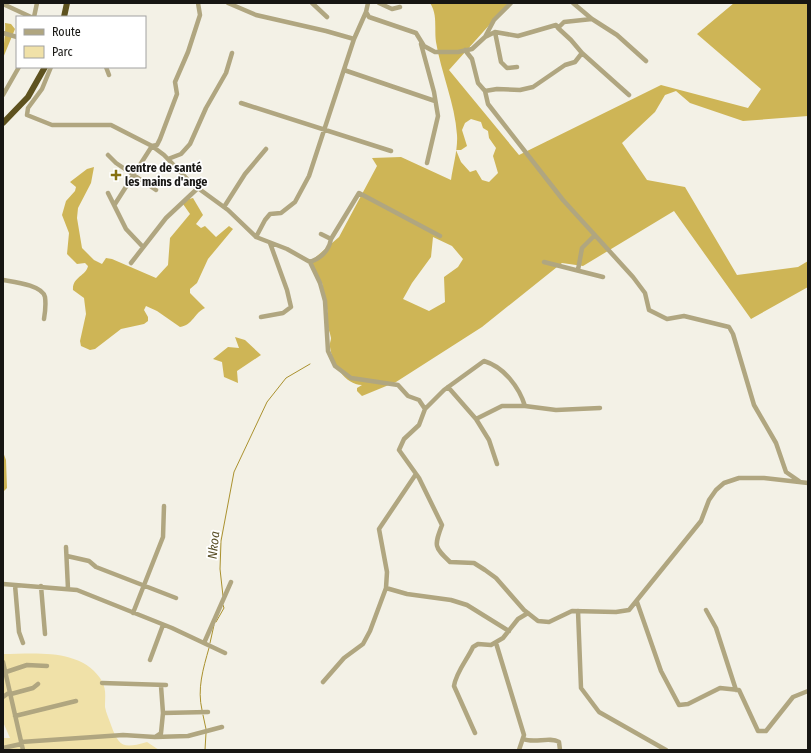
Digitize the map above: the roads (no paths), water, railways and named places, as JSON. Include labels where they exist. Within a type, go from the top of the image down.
[{"type":"highway","points":[[64,16],[67,3]]},
{"type":"highway","points":[[3,123],[28,97],[44,68]]},
{"type":"street","points":[[34,16],[38,3]]},
{"type":"street","points":[[114,204],[135,175],[152,146],[157,145],[160,139],[177,94],[175,82],[188,52],[200,15],[198,3]]},
{"type":"street","points":[[228,3],[256,15],[354,39]]},
{"type":"street","points":[[312,3],[327,17]]},
{"type":"street","points":[[256,237],[264,220],[270,214],[281,213],[295,202],[309,176],[354,39],[366,12],[368,3]]},
{"type":"street","points":[[379,3],[392,9],[400,7]]},
{"type":"street","points":[[485,37],[494,20],[511,3]]},
{"type":"street","points":[[573,3],[592,19],[617,35],[646,61]]},
{"type":"street","points":[[3,4],[29,16]]},
{"type":"street","points":[[366,12],[369,17],[378,21],[416,33],[424,46],[435,52],[472,49],[485,37],[495,32],[518,36],[556,25],[582,53],[628,95]]},
{"type":"street","points":[[558,28],[564,22],[592,19]]},
{"type":"street","points":[[495,32],[502,62],[507,68],[517,67]]},
{"type":"street","points":[[3,33],[16,37]]},
{"type":"street","points":[[420,40],[438,116],[427,163]]},
{"type":"street","points":[[465,50],[472,59],[478,83],[485,91],[488,104],[563,200],[633,277],[645,293],[650,310],[667,319],[684,316],[729,327],[733,334],[754,406],[776,443],[786,472],[802,482]]},
{"type":"street","points":[[168,159],[181,154],[190,144],[206,108],[226,73],[232,53]]},
{"type":"street","points":[[485,91],[497,89],[520,90],[533,87],[565,65],[575,62],[582,53]]},
{"type":"street","points":[[3,95],[18,68]]},
{"type":"street","points":[[51,68],[42,89],[28,108],[27,115],[52,125],[111,125],[152,146],[198,188],[224,207],[256,237],[287,250],[310,262],[320,283],[325,301],[328,351],[335,366],[351,378],[398,385],[408,396],[419,400],[426,409]]},
{"type":"street","points":[[106,68],[109,75]]},
{"type":"street","points":[[344,70],[435,101]]},
{"type":"street","points":[[241,103],[391,151]]},
{"type":"street","points":[[224,207],[245,174],[266,149]]},
{"type":"street","points":[[108,155],[156,190]]},
{"type":"street","points":[[131,263],[166,218],[198,188]]},
{"type":"street","points":[[108,192],[126,229],[143,247]]},
{"type":"street","points":[[310,262],[326,252],[331,239],[359,193],[440,236]]},
{"type":"street","points":[[321,234],[331,239]]},
{"type":"street","points":[[578,270],[582,248],[595,235]]},
{"type":"street","points":[[261,317],[283,313],[291,307],[287,290],[270,243]]},
{"type":"street","points":[[544,262],[578,270],[602,278]]},
{"type":"street","points":[[3,280],[41,290],[45,297],[44,319]]},
{"type":"street","points":[[525,406],[515,385],[490,362],[484,361],[448,387],[426,409],[419,425],[404,439],[398,450],[416,474],[442,525],[436,541],[437,550],[450,562],[474,563],[485,570],[496,578],[528,613],[538,621],[549,622],[572,611],[616,612],[629,610],[637,602],[650,582],[701,521],[709,500],[716,490],[724,483],[739,478],[764,478],[808,483]]},
{"type":"street","points":[[448,387],[476,419],[489,440],[497,464]]},
{"type":"street","points":[[476,419],[502,406],[525,406],[556,410],[600,408]]},
{"type":"street","points":[[323,682],[344,658],[363,644],[370,631],[386,588],[387,572],[379,530],[416,474]]},
{"type":"street","points":[[132,613],[163,537],[164,506]]},
{"type":"street","points":[[66,546],[68,589]]},
{"type":"street","points":[[67,556],[89,561],[96,567],[176,598]]},
{"type":"street","points":[[204,643],[231,582]]},
{"type":"street","points":[[3,584],[77,590],[225,653]]},
{"type":"street","points":[[15,585],[19,632],[23,643]]},
{"type":"street","points":[[41,586],[45,634]]},
{"type":"street","points":[[386,588],[407,594],[451,600],[467,605],[509,631]]},
{"type":"street","points":[[637,602],[661,670],[679,705],[688,704],[720,688],[739,690],[758,731],[766,731],[793,697],[808,691]]},
{"type":"street","points":[[706,610],[716,628],[736,690]]},
{"type":"street","points":[[578,612],[581,688],[599,712],[666,750]]},
{"type":"street","points":[[475,733],[454,686],[455,679],[473,647],[478,644],[491,646],[496,643],[503,638],[518,619],[528,613]]},
{"type":"street","points":[[150,660],[162,625]]},
{"type":"street","points":[[496,643],[524,735],[519,750]]},
{"type":"street","points":[[23,750],[4,667],[27,665],[47,666]]},
{"type":"street","points":[[102,683],[164,685],[161,733],[155,737]]},
{"type":"street","points":[[3,697],[10,693],[33,688],[38,684]]},
{"type":"street","points":[[15,716],[76,701]]},
{"type":"street","points":[[163,713],[208,712]]},
{"type":"street","points":[[3,748],[21,743],[123,735],[155,737],[188,736],[222,727]]},
{"type":"street","points":[[523,739],[529,742],[554,739],[559,742],[560,750]]},
{"type":"waterway","name":"Nkoa","points":[[223,596],[220,569],[221,541],[234,472],[267,402],[286,378],[310,364]]},
{"type":"waterway","name":"Nkoa","points":[[216,622],[224,608],[223,605]]},
{"type":"waterway","name":"Nkoa","points":[[210,643],[214,625]]},
{"type":"waterway","name":"Nkoa","points":[[202,710],[200,687],[209,648]]},
{"type":"waterway","name":"Nkoa","points":[[203,715],[206,729]]},
{"type":"waterway","name":"Nkoa","points":[[205,750],[206,733]]},
{"type":"place","name":"centre de santé les mains d'ange","points":[[116,175]]}]
